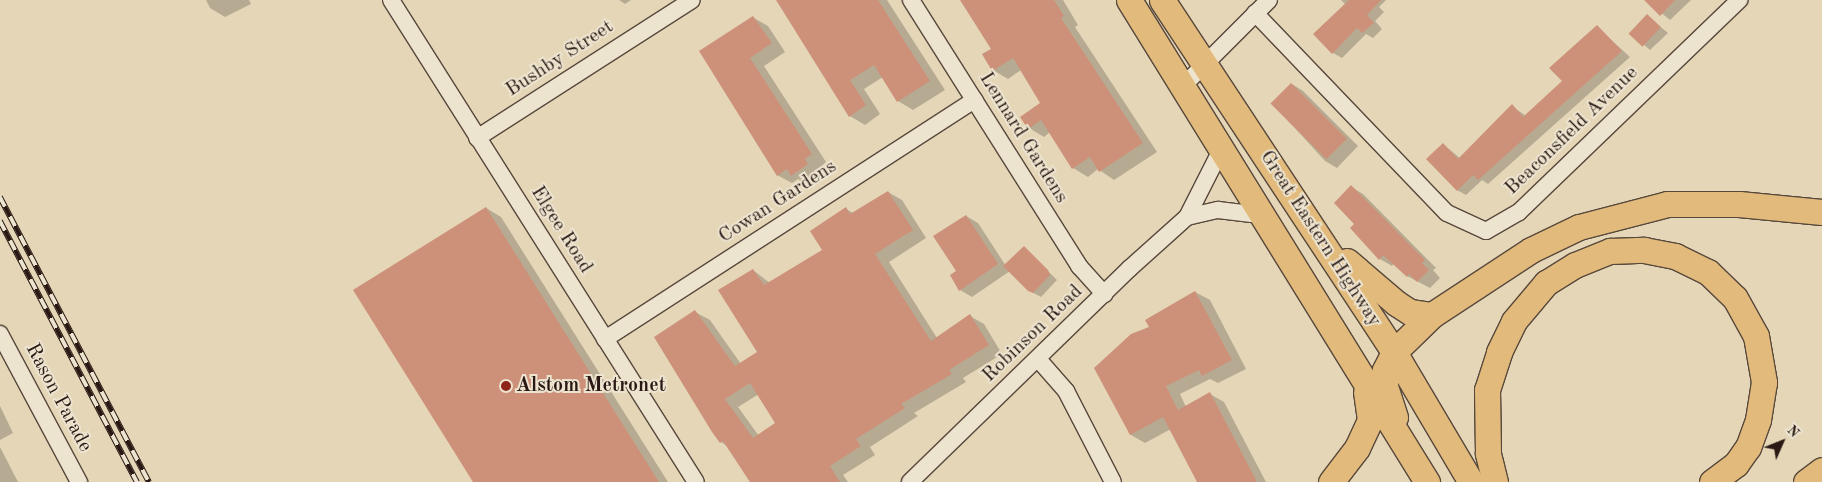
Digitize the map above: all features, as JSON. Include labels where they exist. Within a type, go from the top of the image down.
[{"type":"highway","name":"Great Eastern Highway","points":[[1129,0],[1365,386],[1427,482]]},
{"type":"highway","name":"Great Eastern Highway","points":[[1162,0],[1394,352],[1471,482]]},
{"type":"highway","points":[[1290,192],[1334,247],[1368,281],[1410,312],[1432,315]]},
{"type":"highway","points":[[1398,436],[1398,422],[1385,387],[1385,370],[1394,352],[1432,315],[1531,250],[1579,227],[1621,214],[1667,204],[1739,204],[1822,212]]},
{"type":"highway","points":[[1495,482],[1488,453],[1487,390],[1499,352],[1514,321],[1546,283],[1575,265],[1610,251],[1644,250],[1675,256],[1708,272],[1735,298],[1756,336],[1764,382],[1758,420],[1748,447],[1736,464],[1712,482]]},
{"type":"highway","points":[[1331,482],[1357,448],[1370,420],[1365,386]]},
{"type":"highway","points":[[1806,482],[1822,470]]},
{"type":"street","name":"Elgee Road","points":[[391,0],[696,482]]},
{"type":"street","name":"Bushby Street","points":[[477,138],[692,0]]},
{"type":"street","name":"Lennard Gardens","points":[[912,0],[1079,266],[1104,294]]},
{"type":"street","points":[[1182,87],[1269,0]]},
{"type":"street","name":"Beaconsfield Avenue","points":[[1255,13],[1447,213],[1486,231],[1519,212],[1739,0]]},
{"type":"street","name":"Cowan Gardens","points":[[605,339],[974,100]]},
{"type":"street","name":"Robinson Road","points":[[910,482],[1104,294],[1187,217],[1221,150]]},
{"type":"street","points":[[1187,217],[1218,210],[1260,215]]},
{"type":"street","name":"Rason Parade","points":[[0,334],[79,482]]},
{"type":"street","points":[[1038,359],[1066,391],[1113,482]]},
{"type":"building","points":[[776,0],[878,0],[930,81],[897,102],[874,65],[850,80],[866,105],[849,117]]},
{"type":"building","points":[[960,0],[1054,0],[1064,16],[1061,18],[1143,143],[1099,172],[1090,157],[1072,169],[1041,120],[1028,129],[1020,117],[1040,103],[1013,58],[992,71],[982,54],[991,49]]},
{"type":"building","points":[[1349,0],[1381,0],[1367,15],[1374,23],[1362,33],[1357,28],[1332,54],[1313,34]]},
{"type":"building","points":[[1644,0],[1675,0],[1660,16]]},
{"type":"building","points":[[1647,14],[1661,27],[1642,47],[1629,34]]},
{"type":"building","points":[[753,16],[772,43],[750,58],[812,154],[805,159],[808,164],[791,176],[787,169],[777,176],[699,51]]},
{"type":"building","points":[[1597,25],[1622,51],[1478,180],[1473,175],[1457,191],[1426,159],[1443,143],[1458,159],[1512,104],[1523,117],[1562,81],[1549,68]]},
{"type":"building","points":[[1291,83],[1347,139],[1326,159],[1270,104]]},
{"type":"building","points":[[1351,185],[1425,260],[1422,263],[1429,270],[1417,282],[1409,274],[1407,277],[1383,255],[1379,260],[1350,228],[1354,224],[1334,203]]},
{"type":"building","points":[[888,191],[913,230],[875,254],[931,341],[970,314],[989,345],[949,370],[952,374],[901,404],[905,408],[856,439],[861,446],[830,466],[840,482],[750,482],[723,441],[720,443],[712,432],[654,337],[695,310],[735,366],[757,352],[718,290],[753,269],[764,285],[822,250],[810,231],[846,207],[850,214]],"holes":[[[750,383],[775,423],[753,438],[725,399]]]},
{"type":"building","name":"Alstom Metronet","points":[[486,207],[659,482],[473,482],[353,290]]},
{"type":"building","points":[[966,215],[998,264],[959,291],[950,275],[956,271],[933,236]]},
{"type":"building","points":[[1024,246],[1048,270],[1050,275],[1033,293],[1028,291],[1003,266]]},
{"type":"building","points":[[1195,291],[1232,360],[1202,376],[1199,370],[1166,386],[1178,410],[1210,392],[1257,482],[1197,482],[1163,417],[1130,435],[1094,368],[1131,334],[1149,327],[1145,320]]},
{"type":"railway","points":[[0,197],[149,482]]},
{"type":"railway","points":[[0,221],[137,482]]},
{"type":"place","name":"Alstom Metronet","points":[[506,386]]}]
